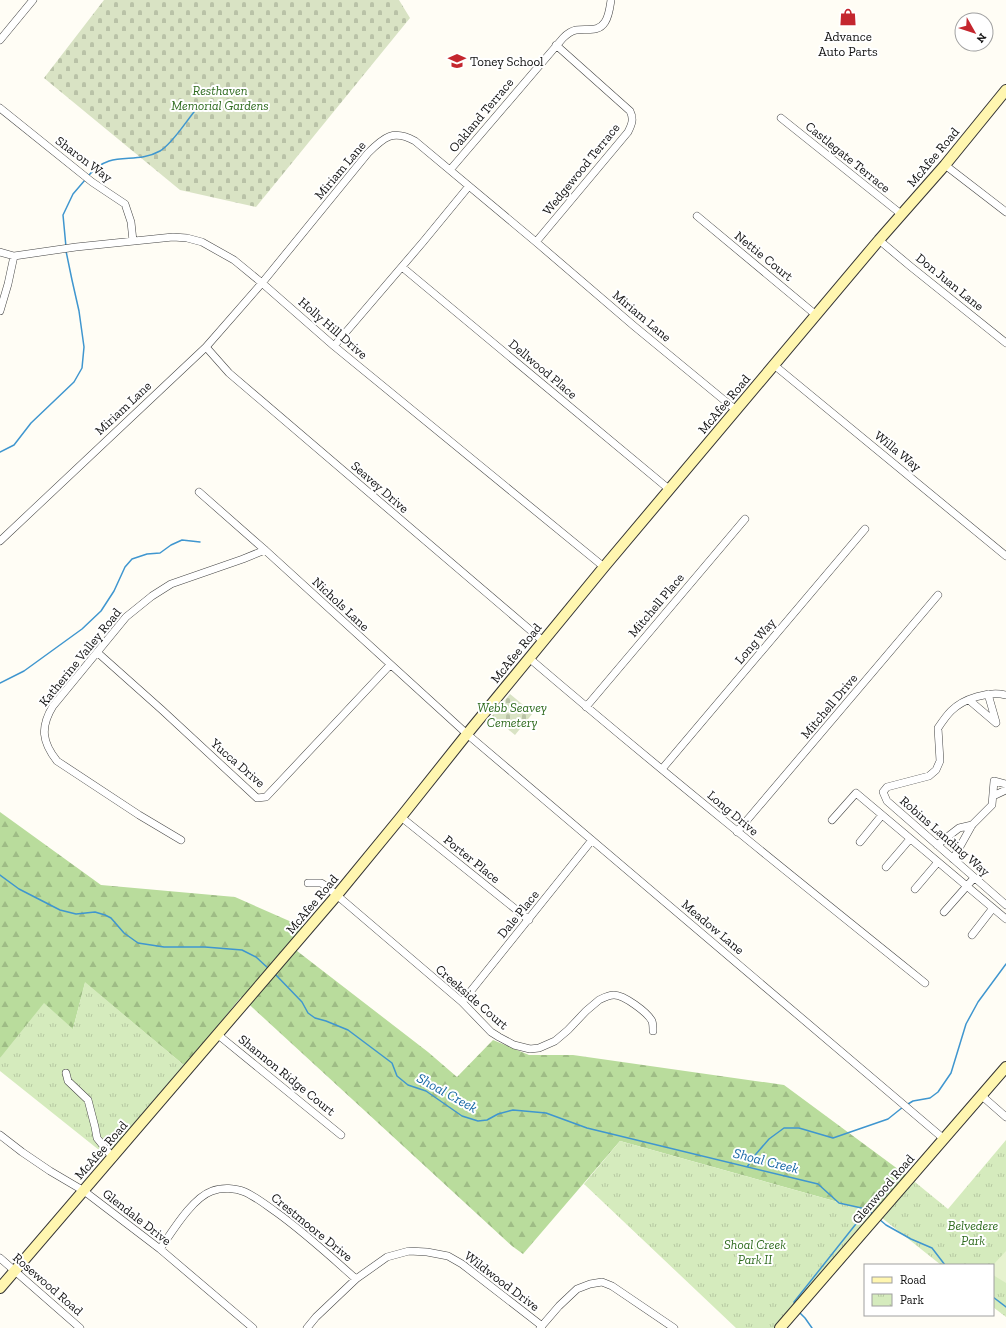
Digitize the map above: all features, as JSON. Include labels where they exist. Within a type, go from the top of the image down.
[{"type":"street","points":[[0,40],[33,0]]},
{"type":"street","name":"Oakland Terrace","points":[[450,170],[556,45],[570,32],[576,30],[596,29],[602,26],[606,21],[611,0]]},
{"type":"street","name":"Wedgewood Terrace","points":[[536,242],[615,149],[632,124],[632,116],[630,111],[556,45]]},
{"type":"street","name":"McAfee Road","points":[[0,1288],[337,895],[604,567],[1006,90]]},
{"type":"street","name":"Sharon Way","points":[[0,108],[92,182],[125,204],[131,222],[133,241]]},
{"type":"street","name":"Castlegate Terrace","points":[[781,118],[901,214]]},
{"type":"street","name":"Miriam Lane","points":[[0,540],[206,347],[262,283],[368,154],[379,142],[388,136],[407,136],[415,141],[736,410]]},
{"type":"street","points":[[945,164],[1006,212]]},
{"type":"street","points":[[334,346],[469,186]]},
{"type":"street","name":"Nettie Court","points":[[697,216],[816,314]]},
{"type":"street","name":"Holly Hill Drive","points":[[0,252],[14,256],[173,237],[187,238],[202,242],[234,260],[334,346],[604,567]]},
{"type":"street","name":"Don Juan Lane","points":[[879,240],[1006,343]]},
{"type":"street","points":[[0,311],[14,256]]},
{"type":"street","name":"Dellwood Place","points":[[402,267],[670,490]]},
{"type":"street","name":"Seavey Drive","points":[[206,347],[229,373],[543,641]]},
{"type":"street","name":"Willa Way","points":[[774,365],[1006,556]]},
{"type":"street","name":"Nichols Lane","points":[[199,492],[467,734]]},
{"type":"street","name":"Mitchell Place","points":[[586,707],[745,519]]},
{"type":"street","name":"Long Way","points":[[662,769],[866,529]]},
{"type":"street","name":"Katherine Valley Road","points":[[181,840],[139,815],[57,761],[50,752],[44,737],[47,716],[126,617],[158,592],[171,584],[265,550]]},
{"type":"street","name":"Mitchell Drive","points":[[737,832],[938,595]]},
{"type":"street","name":"Yucca Drive","points":[[98,653],[257,798],[266,797],[390,665]]},
{"type":"street","name":"Long Drive","points":[[529,658],[737,832],[925,983]]},
{"type":"street","name":"Robins Landing Way","points":[[1006,695],[998,693],[988,694],[969,700],[952,710],[938,728],[940,761],[936,770],[929,776],[887,787],[883,792],[887,801],[1006,905]]},
{"type":"street","points":[[969,700],[996,723],[988,694]]},
{"type":"street","name":"Meadow Lane","points":[[467,734],[944,1138]]},
{"type":"street","points":[[952,859],[972,825],[992,805],[994,781],[1006,784]]},
{"type":"street","points":[[993,796],[1006,790]]},
{"type":"street","name":"Robins Landing Way","points":[[832,820],[856,793],[1006,919]]},
{"type":"street","points":[[860,842],[882,815]]},
{"type":"street","name":"Porter Place","points":[[401,817],[529,920]]},
{"type":"street","points":[[937,845],[958,828],[972,825]]},
{"type":"street","points":[[886,867],[910,839]]},
{"type":"street","name":"Dale Place","points":[[462,1002],[592,840]]},
{"type":"street","points":[[915,889],[938,862]]},
{"type":"street","points":[[951,873],[958,864]]},
{"type":"street","points":[[944,912],[974,878]]},
{"type":"street","name":"Creekside Court","points":[[308,883],[321,883],[326,886],[462,1002],[499,1037],[514,1046],[522,1048],[539,1048],[554,1041],[568,1030],[599,1000],[606,996],[615,995],[623,997],[637,1007],[652,1021],[653,1031]]},
{"type":"street","points":[[987,903],[994,894]]},
{"type":"street","points":[[972,935],[993,908]]},
{"type":"street","name":"Shannon Ridge Court","points":[[218,1034],[341,1135]]},
{"type":"street","name":"Glenwood Road","points":[[780,1328],[1006,1067]]},
{"type":"street","points":[[66,1073],[68,1081],[88,1100],[96,1128],[97,1138],[113,1158]]},
{"type":"street","points":[[982,1096],[1006,1117]]},
{"type":"street","name":"Glendale Drive","points":[[0,1135],[50,1172],[84,1191],[160,1249],[253,1328]]},
{"type":"street","name":"Crestmoore Drive","points":[[160,1249],[197,1200],[212,1191],[230,1188],[244,1191],[260,1200],[289,1221],[356,1279]]},
{"type":"street","name":"Wildwood Drive","points":[[307,1328],[316,1317],[356,1279],[387,1257],[409,1251],[427,1252],[448,1256],[462,1264],[541,1327]]},
{"type":"street","name":"Rosewood Road","points":[[0,1258],[80,1328]]},
{"type":"street","points":[[541,1327],[559,1306],[577,1289],[590,1284],[602,1282],[622,1292],[674,1328]]},
{"type":"green space","name":"Resthaven Memorial Gardens","points":[[104,0],[399,0],[410,18],[256,207],[180,190],[44,78]]},
{"type":"green space","name":"Webb Seavey Cemetery","points":[[510,694],[533,713],[515,735],[492,716]]},
{"type":"green space","points":[[0,812],[101,885],[235,897],[303,927],[288,944],[428,1052],[457,1077],[493,1040],[529,1055],[573,1055],[784,1085],[910,1178],[877,1213],[620,1141],[523,1254],[512,1246],[241,997],[185,1066],[85,983],[73,1029],[0,1058]]},
{"type":"green space","points":[[85,982],[185,1066],[109,1158],[0,1071],[0,1058],[44,1003],[73,1029]]},
{"type":"green space","name":"Shoal Creek Park II","points":[[1006,1140],[1006,1317],[994,1308],[994,1264],[940,1264],[877,1214],[781,1328],[736,1328],[584,1184],[620,1141],[877,1213],[910,1178],[948,1209]]},
{"type":"green space","points":[[1006,1251],[1006,1283],[994,1276],[994,1264]]},
{"type":"waterway","points":[[89,175],[106,162],[115,159],[141,157],[160,151],[165,148],[174,138],[194,112]]},
{"type":"waterway","points":[[66,247],[63,215],[73,194],[85,180]]},
{"type":"waterway","points":[[0,452],[14,445],[31,423],[74,382],[82,368],[84,347],[79,311],[66,251]]},
{"type":"waterway","points":[[0,683],[24,671],[82,629],[101,611],[114,591],[125,567],[132,559],[147,554],[160,553],[171,545],[182,540],[200,542]]},
{"type":"waterway","name":"Shoal Creek","points":[[0,875],[19,889],[60,910],[76,914],[95,912],[105,915],[111,918],[124,933],[138,943],[164,947],[205,947],[242,950],[256,957],[269,969]]},
{"type":"waterway","points":[[908,1104],[913,1101],[930,1098],[938,1092],[951,1073],[966,1024],[978,1002],[1006,964]]},
{"type":"waterway","name":"Shoal Creek","points":[[275,974],[302,1002],[308,1013],[315,1018],[348,1030],[392,1063],[397,1076],[408,1085],[426,1091],[462,1116],[478,1121],[487,1120],[498,1114],[513,1110],[546,1113],[587,1128],[818,1184],[839,1203],[866,1209],[873,1214]]},
{"type":"waterway","points":[[747,1167],[769,1139],[784,1128],[799,1128],[833,1138],[888,1119],[903,1107]]},
{"type":"waterway","points":[[795,1305],[794,1302],[867,1210]]},
{"type":"waterway","name":"Shoal Creek","points":[[879,1219],[886,1225],[911,1239],[932,1248],[944,1264]]},
{"type":"waterway","name":"Shoal Creek","points":[[994,1298],[1006,1307]]},
{"type":"waterway","points":[[800,1313],[812,1328]]},
{"type":"place","name":"Advance Auto Parts","points":[[848,17]]},
{"type":"place","name":"Toney School","points":[[457,61]]},
{"type":"park label","name":"Belvedere Park","points":[[973,1232]]}]
